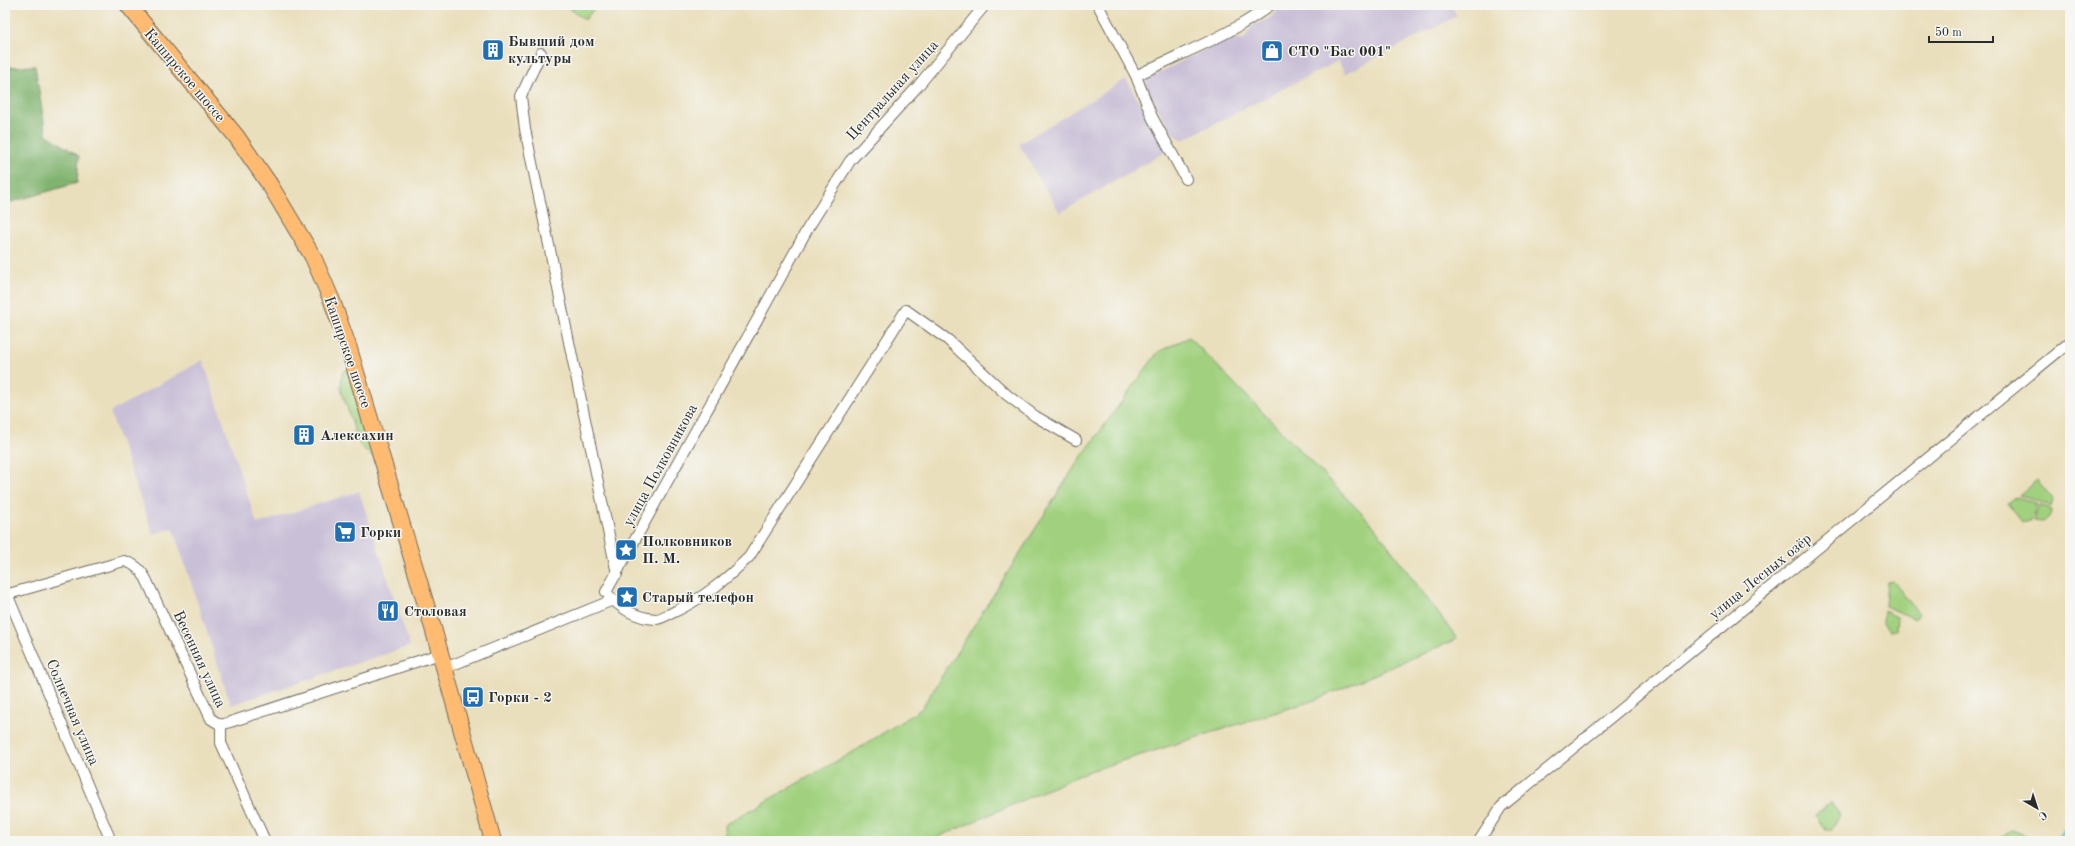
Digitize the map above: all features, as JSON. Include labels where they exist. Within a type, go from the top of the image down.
[{"type":"main road","name":"Каширское шоссе","points":[[128,5],[236,136],[270,185],[313,257],[332,301],[349,349],[442,661],[493,841]]},
{"type":"street","name":"Центральная улица","points":[[826,199],[850,160],[918,86],[985,5]]},
{"type":"street","points":[[1098,5],[1136,76],[1152,117],[1186,180]]},
{"type":"street","points":[[1136,76],[1256,17],[1270,5]]},
{"type":"street","points":[[541,53],[522,96],[525,129],[617,574]]},
{"type":"street","name":"улица Полковникова","points":[[613,600],[606,592],[826,199]]},
{"type":"street","points":[[221,725],[442,661],[613,600],[633,614],[658,619],[689,604],[718,586],[749,557],[906,310],[948,340],[1007,395],[1035,416],[1076,440]]},
{"type":"street","name":"улица Лесных озёр","points":[[1479,841],[1501,807],[2070,342]]},
{"type":"street","name":"Весенняя улица","points":[[6,594],[124,561],[132,563],[140,569],[146,579],[210,719],[221,725],[221,743],[265,841]]},
{"type":"street","name":"Солнечная улица","points":[[6,594],[111,841]]},
{"type":"shaded area","points":[[1281,5],[1451,5],[1457,16],[1345,74],[1338,61],[1183,140],[1171,132],[1144,84],[1151,77],[1225,39],[1244,39],[1253,25],[1270,18]]},
{"type":"shaded area","points":[[1126,79],[1167,151],[1060,213],[1019,144]]},
{"type":"shaded area","points":[[203,360],[257,524],[359,491],[410,646],[231,705],[173,528],[153,534],[110,412]]},
{"type":"green space","points":[[565,5],[597,5],[585,20]]},
{"type":"green space","points":[[35,66],[46,134],[79,156],[77,183],[5,204],[5,67]]},
{"type":"green space","points":[[1189,337],[1373,525],[1457,639],[1315,700],[1087,772],[929,841],[725,841],[724,825],[858,749],[921,709],[1077,463],[1158,352]]},
{"type":"green space","points":[[349,368],[375,455],[370,455],[359,444],[341,389],[342,373]]},
{"type":"green space","points":[[2037,480],[2053,499],[2051,506],[2019,495]]},
{"type":"green space","points":[[2017,497],[2037,504],[2031,522],[2022,522],[2008,504]]},
{"type":"green space","points":[[2039,505],[2052,509],[2049,517],[2043,522],[2034,521]]},
{"type":"green space","points":[[1893,581],[1919,614],[1915,619],[1885,606],[1887,582]]},
{"type":"green space","points":[[1884,611],[1897,617],[1896,630],[1889,630],[1883,623]]},
{"type":"green space","points":[[1831,803],[1840,815],[1831,830],[1826,830],[1815,816]]},
{"type":"green space","points":[[2012,830],[2035,839],[2038,841],[1997,841]]},
{"type":"waterway","points":[[2058,841],[2070,820]]},
{"type":"place","name":"Бывший дом культуры","points":[[493,50]]},
{"type":"place","name":"СТО \"Бас 001\"","points":[[1272,51]]},
{"type":"place","name":"Алексахин","points":[[304,435]]},
{"type":"place","name":"Горки","points":[[345,532]]},
{"type":"place","name":"Полковников П. М.","points":[[626,550]]},
{"type":"place","name":"Старый телефон","points":[[627,597]]},
{"type":"place","name":"Столовая","points":[[388,611]]},
{"type":"place","name":"Горки - 2","points":[[473,697]]}]
